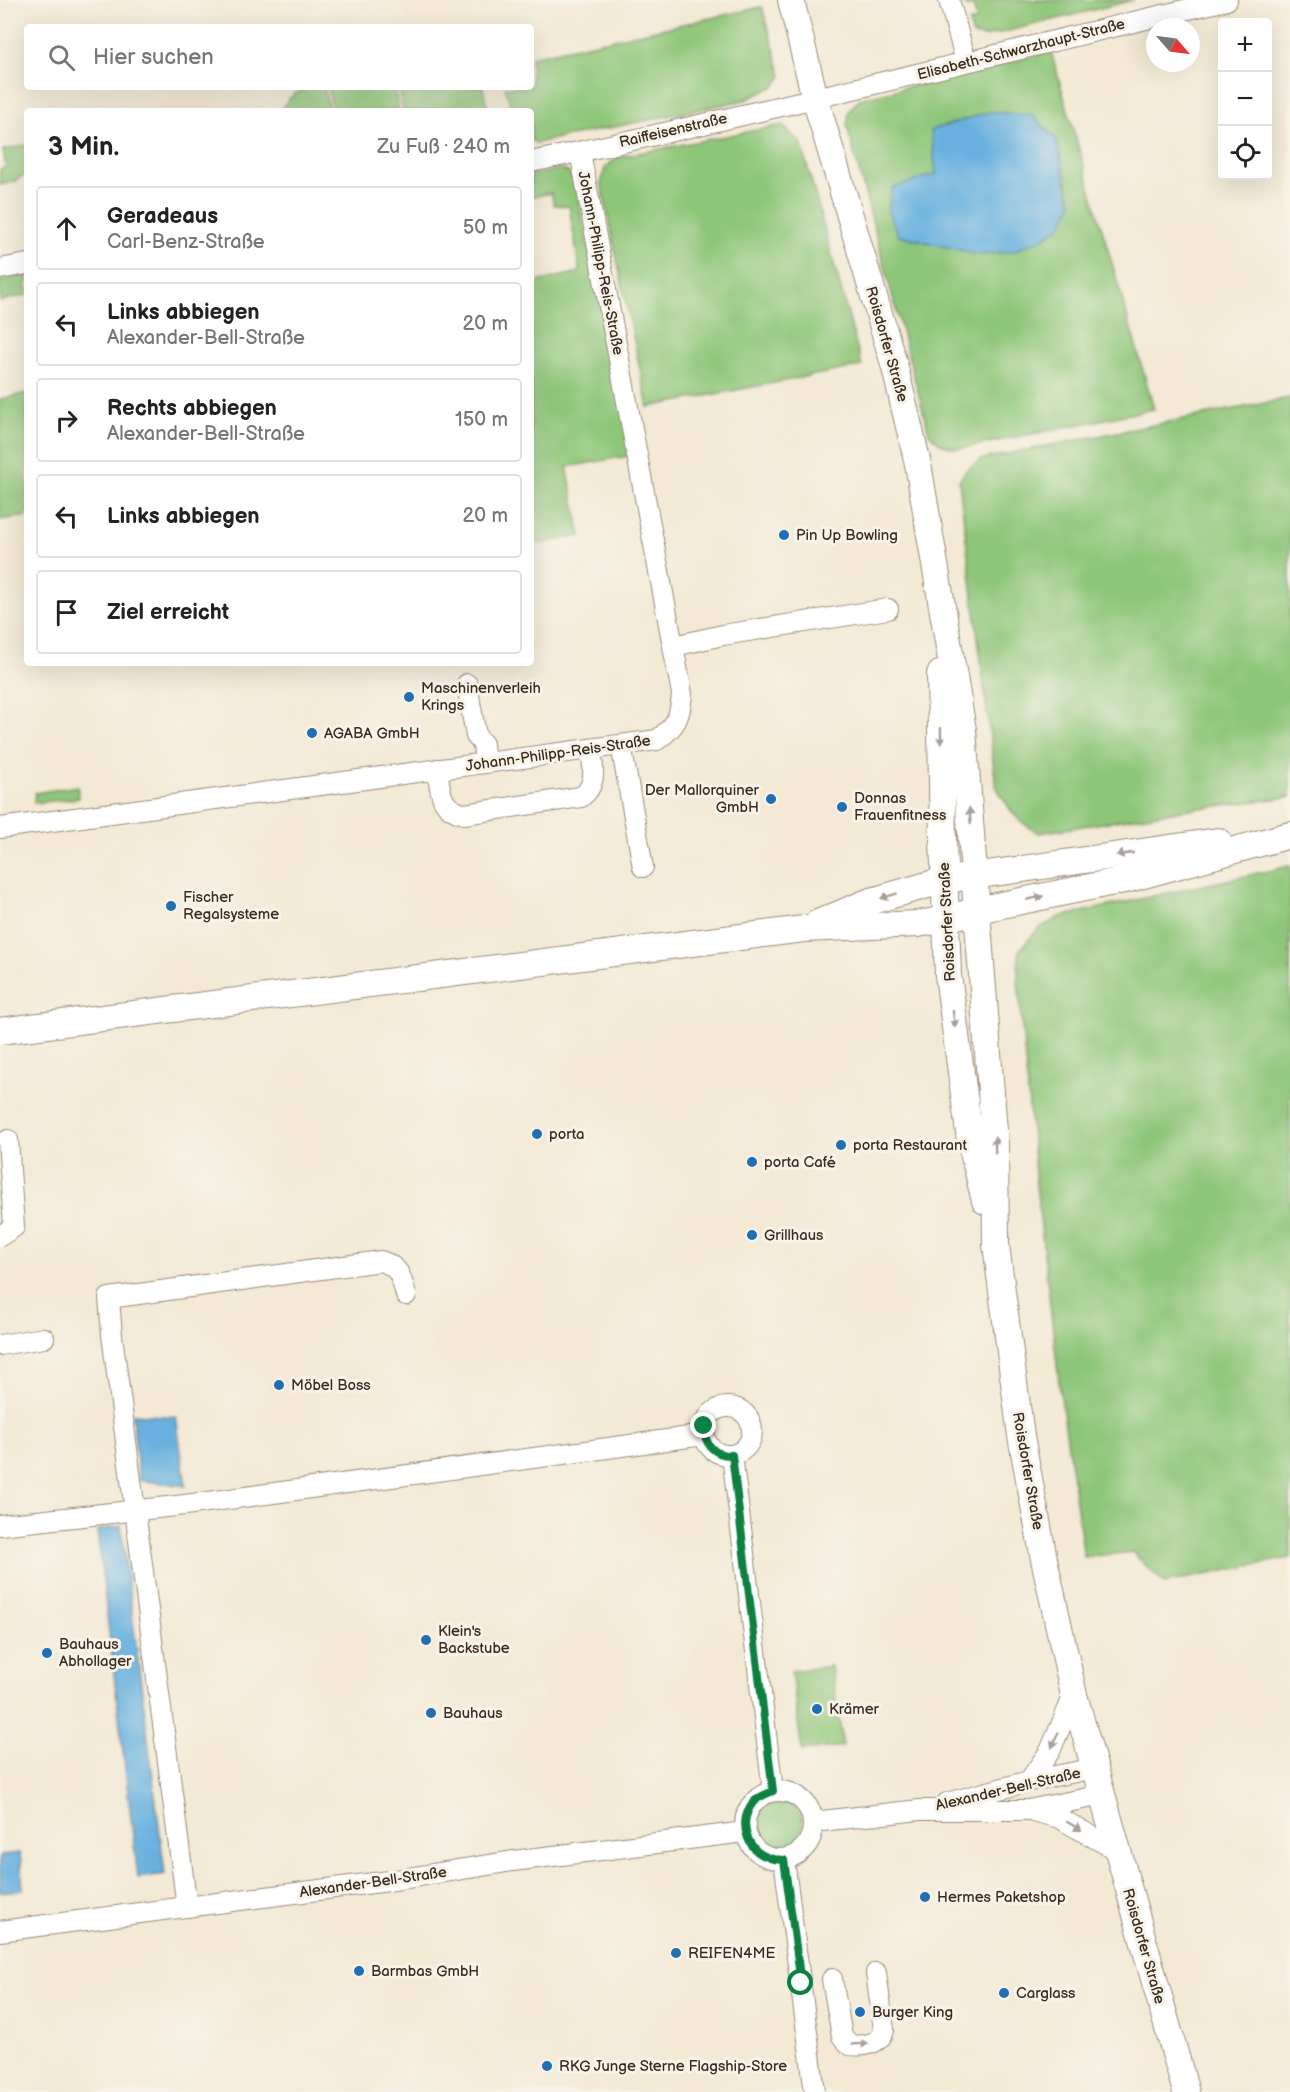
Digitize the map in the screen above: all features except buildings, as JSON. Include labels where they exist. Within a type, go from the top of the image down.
[{"type":"main road","name":"Roisdorfer Straße","points":[[791,0],[815,98],[896,375],[918,464],[963,730],[995,1144],[996,1245]]},
{"type":"main road","name":"Roisdorfer Straße","points":[[939,594],[948,975],[970,1140],[996,1245],[1021,1436],[1044,1559],[1074,1695],[1186,2092]]},
{"type":"main road","points":[[804,929],[868,902],[945,880],[1183,845],[1290,834]]},
{"type":"main road","points":[[0,1031],[804,929],[918,924],[1129,879],[1290,834]]},
{"type":"street","points":[[949,0],[966,61]]},
{"type":"street","name":"Elisabeth-Schwarzhaupt-Straße","points":[[815,98],[966,61],[1162,8],[1227,0]]},
{"type":"street","name":"Raiffeisenstraße","points":[[534,161],[815,98]]},
{"type":"street","name":"Johann-Philipp-Reis-Straße","points":[[0,828],[657,740],[670,730],[678,720],[682,694],[580,152]]},
{"type":"street","points":[[0,269],[24,265]]},
{"type":"street","points":[[674,646],[723,635],[888,609]]},
{"type":"street","points":[[467,684],[476,736],[483,744],[486,763]]},
{"type":"street","points":[[621,745],[643,867]]},
{"type":"street","points":[[438,770],[442,799],[448,807],[464,814],[581,796],[588,792],[594,776],[591,749]]},
{"type":"street","points":[[0,1236],[14,1227],[8,1140]]},
{"type":"street","points":[[187,1907],[109,1298],[381,1261],[393,1264],[401,1276],[406,1295]]},
{"type":"street","points":[[0,1345],[44,1338]]},
{"type":"street","points":[[722,1407],[738,1409],[744,1413],[750,1420],[752,1428],[751,1440],[743,1450],[732,1455],[717,1453],[706,1442],[704,1435],[704,1426],[708,1418],[722,1407]]},
{"type":"street","points":[[0,1525],[135,1511],[704,1435]]},
{"type":"street","points":[[732,1455],[773,1791]]},
{"type":"street","points":[[1029,1781],[1050,1751],[1074,1695]]},
{"type":"street","name":"Alexander-Bell-Straße","points":[[919,1810],[1029,1781],[1096,1768]]},
{"type":"street","points":[[773,1791],[787,1792],[800,1798],[809,1808],[813,1821],[812,1835],[806,1847],[795,1856],[784,1860],[758,1853],[750,1844],[745,1832],[745,1818],[750,1806],[760,1796],[773,1791]]},
{"type":"street","name":"Alexander-Bell-Straße","points":[[813,1821],[919,1810],[1028,1810],[1103,1795]]},
{"type":"street","name":"Alexander-Bell-Straße","points":[[1028,1810],[1059,1818],[1118,1851]]},
{"type":"street","name":"Alexander-Bell-Straße","points":[[0,1931],[411,1878],[513,1861],[745,1832]]},
{"type":"street","points":[[784,1860],[815,2092]]},
{"type":"street","points":[[832,1979],[842,2036],[850,2045],[863,2045],[879,2041],[883,2037],[876,1973]]},
{"type":"green space","points":[[964,0],[1134,0],[984,37],[973,35],[969,23],[977,20],[973,5],[966,7]]},
{"type":"green space","points":[[762,7],[782,76],[775,86],[745,100],[536,143],[534,142],[534,108],[511,108],[506,90],[534,90],[534,56]]},
{"type":"green space","points":[[1051,52],[1154,409],[963,448],[948,447],[929,433],[847,126],[849,111],[859,99]]},
{"type":"green space","points":[[304,90],[325,90],[328,108],[282,108],[295,94]]},
{"type":"green space","points":[[329,90],[395,90],[398,108],[332,108]]},
{"type":"green space","points":[[400,90],[484,90],[487,108],[402,108]]},
{"type":"green space","points":[[782,125],[801,143],[862,366],[648,407],[601,183],[605,168],[618,157]]},
{"type":"green space","points":[[24,146],[24,175],[13,182],[0,185],[0,169],[6,167],[3,150]]},
{"type":"green space","points":[[562,169],[574,180],[634,455],[567,467],[581,536],[534,544],[534,282],[580,272],[569,206],[554,205],[551,193],[534,196],[534,174]]},
{"type":"green space","points":[[24,276],[24,296],[0,301],[0,280]]},
{"type":"green space","points":[[24,394],[24,516],[0,520],[0,399]]},
{"type":"green space","points":[[1290,398],[1290,797],[1183,810],[1039,833],[1024,824],[1013,814],[996,786],[959,481],[967,469],[982,459]]},
{"type":"green space","points":[[77,786],[79,798],[34,803],[35,793]]},
{"type":"green space","points":[[1290,866],[1290,1558],[1164,1583],[1132,1552],[1084,1557],[1060,1390],[1036,1184],[1018,980],[1019,951],[1037,930],[1059,917]]},
{"type":"green space","name":"Krämer","points":[[831,1666],[843,1746],[802,1751],[791,1671]]},
{"type":"green space","points":[[780,1802],[789,1803],[796,1809],[802,1816],[802,1834],[796,1841],[789,1847],[780,1848],[771,1847],[764,1841],[758,1834],[757,1825],[758,1816],[764,1809],[771,1803]]},
{"type":"water","points":[[989,112],[1032,115],[1056,139],[1072,204],[1062,225],[1040,240],[1013,251],[979,255],[898,235],[888,212],[892,188],[936,174],[931,130]]},
{"type":"water","points":[[132,1414],[176,1417],[186,1486],[139,1480]]},
{"type":"water","points":[[121,1526],[165,1874],[138,1878],[97,1530]]},
{"type":"water","points":[[20,1853],[23,1890],[0,1892],[0,1855]]},
{"type":"place","name":"Pin Up Bowling","points":[[784,535]]},
{"type":"place","name":"Maschinenverleih Krings","points":[[409,697]]},
{"type":"place","name":"AGABA GmbH","points":[[312,733]]},
{"type":"place","name":"Der Mallorquiner GmbH","points":[[771,799]]},
{"type":"place","name":"Donnas Frauenfitness","points":[[842,807]]},
{"type":"place","name":"Fischer Regalsysteme","points":[[171,906]]},
{"type":"place","name":"porta","points":[[537,1134]]},
{"type":"place","name":"porta Restaurant","points":[[841,1145]]},
{"type":"place","name":"porta Café","points":[[752,1162]]},
{"type":"place","name":"Grillhaus","points":[[752,1235]]},
{"type":"place","name":"Möbel Boss","points":[[279,1385]]},
{"type":"place","name":"Klein's Backstube","points":[[426,1640]]},
{"type":"place","name":"Bauhaus Abhollager","points":[[47,1653]]},
{"type":"place","name":"Krämer","points":[[817,1709]]},
{"type":"place","name":"Bauhaus","points":[[431,1713]]},
{"type":"place","name":"Hermes Paketshop","points":[[925,1897]]},
{"type":"place","name":"REIFEN4ME","points":[[676,1953]]},
{"type":"place","name":"Barmbas GmbH","points":[[359,1971]]},
{"type":"place","name":"Carglass","points":[[1004,1993]]},
{"type":"place","name":"Burger King","points":[[860,2012]]},
{"type":"place","name":"RKG Junge Sterne Flagship-Store","points":[[547,2066]]},
{"type":"route","points":[[704,1426],[706,1442],[711,1448],[717,1453],[732,1455],[773,1791],[760,1796],[750,1806],[745,1818],[745,1832],[750,1844],[758,1853],[784,1860],[801,1983]]}]
